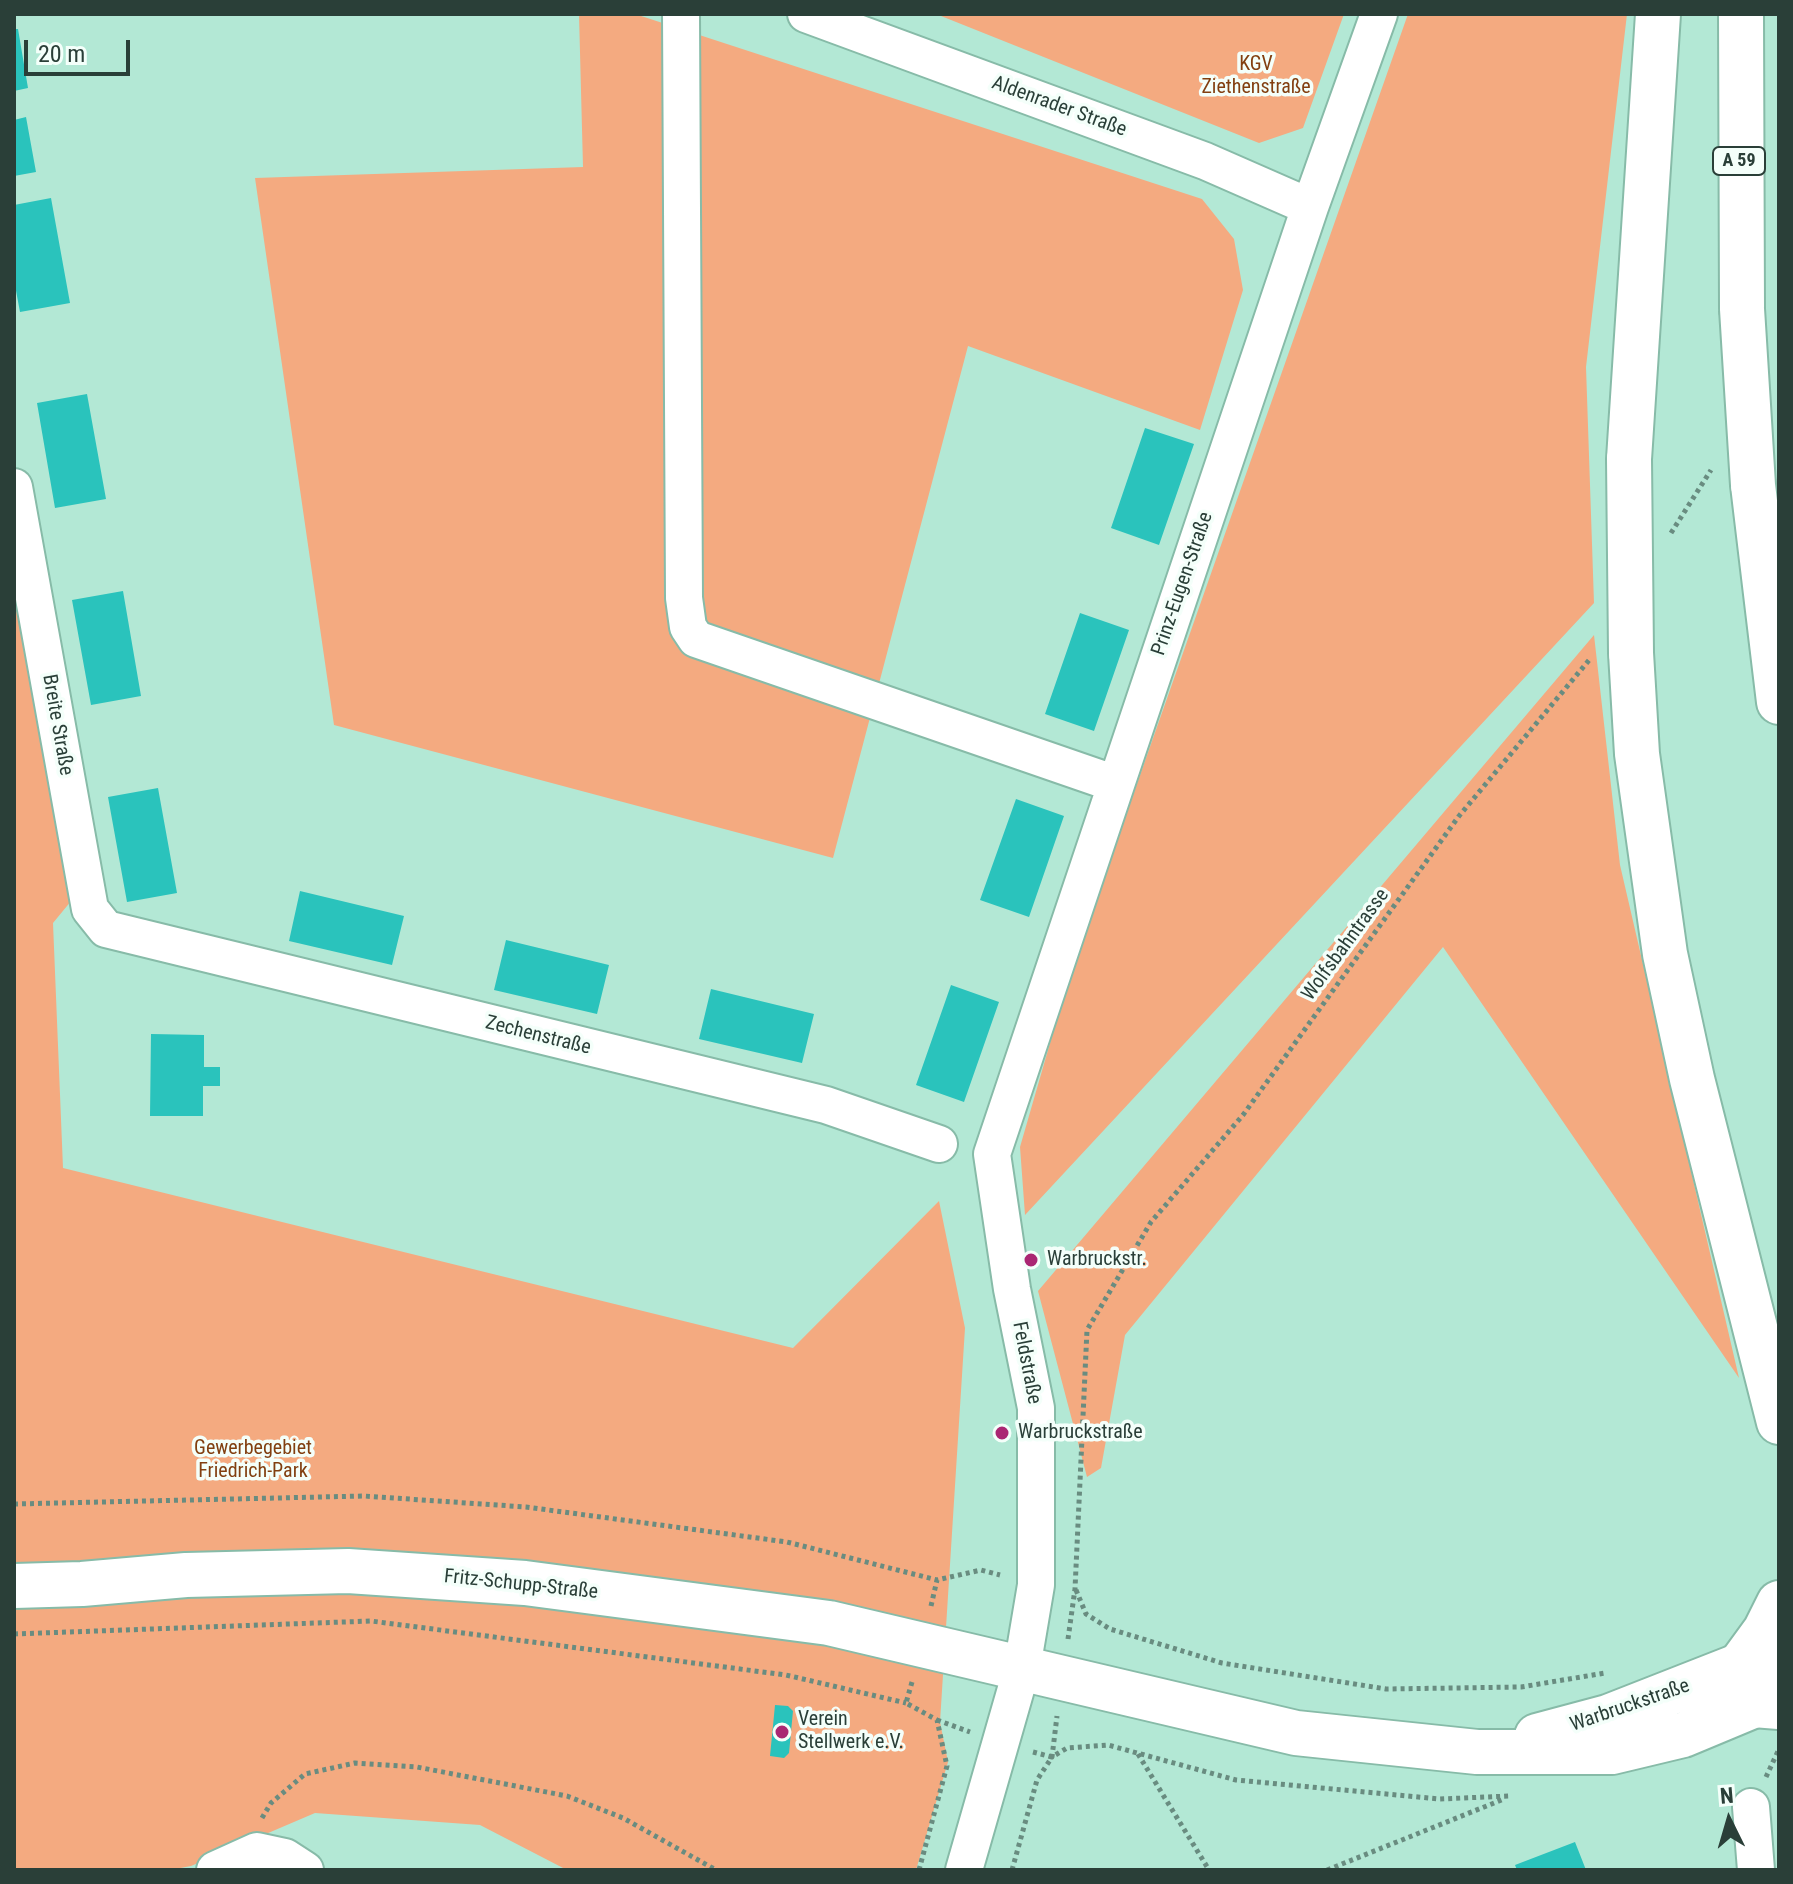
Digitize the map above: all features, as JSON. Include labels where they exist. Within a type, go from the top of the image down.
[{"type":"main road","points":[[1658,14],[1629,459],[1613,651],[1637,754],[1665,954],[1692,1079],[1758,1327],[1779,1422]]},
{"type":"main road","name":"A 59","points":[[1741,14],[1742,309],[1753,485],[1779,702]]},
{"type":"main road","points":[[1758,1327],[1779,1374]]},
{"type":"main road","name":"Fritz-Schupp-Straße","points":[[14,1586],[186,1575],[348,1571],[525,1583],[829,1623],[1022,1668]]},
{"type":"main road","points":[[1763,1694],[1779,1603]]},
{"type":"main road","name":"Warbruckstraße","points":[[1022,1668],[1296,1733],[1477,1752],[1612,1752],[1683,1735],[1763,1694],[1779,1650]]},
{"type":"street","points":[[681,14],[684,598],[688,627],[696,639],[1116,784]]},
{"type":"street","name":"Aldenrader Straße","points":[[806,14],[1205,161],[1310,207]]},
{"type":"street","name":"Prinz-Eugen-Straße","points":[[992,1154],[1310,207],[1379,14]]},
{"type":"street","name":"Breite Straße","points":[[14,487],[90,909],[106,929],[133,938]]},
{"type":"street","name":"Zechenstraße","points":[[133,938],[826,1105],[939,1144]]},
{"type":"street","name":"Feldstraße","points":[[992,1154],[1012,1289],[1036,1408],[1036,1585],[1022,1668]]},
{"type":"street","points":[[964,1870],[1022,1668]]},
{"type":"street","points":[[1751,1807],[1756,1870]]},
{"type":"street","points":[[215,1870],[257,1851],[285,1857],[305,1870]]},
{"type":"path","points":[[1663,546],[1712,469]]},
{"type":"path","name":"Wolfsbahntrasse","points":[[1608,1672],[1521,1687],[1386,1689],[1222,1663],[1110,1629],[1086,1614],[1075,1589],[1087,1330],[1151,1222],[1243,1115],[1459,816],[1613,651]]},
{"type":"path","points":[[14,1504],[364,1496],[526,1507],[787,1542],[937,1580],[906,1703]]},
{"type":"path","points":[[14,1634],[371,1621],[786,1675],[906,1703],[937,1720],[1052,1757]]},
{"type":"path","points":[[919,1870],[947,1766],[937,1720]]},
{"type":"path","points":[[1012,1870],[1037,1780],[1052,1757],[1067,1748],[1108,1745],[1236,1780],[1440,1799],[1524,1794]]},
{"type":"path","points":[[1137,1754],[1209,1870]]},
{"type":"path","points":[[258,1826],[271,1803],[305,1774],[355,1763],[417,1767],[567,1796],[623,1818],[716,1870]]},
{"type":"path","points":[[1327,1870],[1509,1796]]},
{"type":"green space","points":[[579,14],[635,14],[1202,199],[1234,239],[1243,290],[1200,430],[968,346],[833,858],[334,725],[255,178],[583,167]]},
{"type":"green space","name":"KGV Ziethenstraße","points":[[936,14],[1344,14],[1303,128],[1259,143]]},
{"type":"green space","points":[[1408,14],[1627,14],[1586,367],[1594,603],[1025,1215],[1020,1147],[1070,974]]},
{"type":"green space","name":"Gewerbegebiet Friedrich-Park","points":[[14,530],[81,889],[53,923],[63,1168],[793,1348],[939,1201],[965,1328],[940,1722],[948,1762],[916,1870],[567,1870],[480,1825],[315,1813],[191,1866],[170,1870],[14,1870]]},
{"type":"green space","points":[[1594,635],[1620,865],[1739,1378],[1443,947],[1125,1335],[1101,1468],[1087,1477],[1038,1291]]},
{"type":"building","points":[[14,29],[18,29],[28,88],[14,91]]},
{"type":"building","points":[[26,117],[36,172],[14,176],[14,120]]},
{"type":"building","points":[[51,198],[70,303],[20,312],[14,280],[14,205]]},
{"type":"building","points":[[87,394],[106,499],[55,508],[37,403]]},
{"type":"building","points":[[1145,428],[1194,444],[1159,545],[1111,528]]},
{"type":"building","points":[[123,591],[141,696],[91,705],[72,600]]},
{"type":"building","points":[[1080,613],[1129,630],[1094,731],[1045,714]]},
{"type":"building","points":[[158,788],[177,893],[127,902],[108,797]]},
{"type":"building","points":[[1016,799],[1064,816],[1029,917],[980,900]]},
{"type":"building","points":[[300,891],[404,916],[392,965],[289,941]]},
{"type":"building","points":[[506,940],[609,965],[597,1014],[494,990]]},
{"type":"building","points":[[951,985],[999,1002],[964,1102],[916,1085]]},
{"type":"building","points":[[711,989],[814,1014],[802,1063],[699,1039]]},
{"type":"building","points":[[151,1034],[204,1035],[204,1067],[220,1067],[220,1086],[203,1086],[203,1116],[150,1116]]},
{"type":"building","name":"Verein Stellwerk e.V.","points":[[775,1705],[788,1706],[793,1711],[789,1753],[784,1758],[770,1756]]},
{"type":"building","points":[[1575,1842],[1586,1870],[1517,1870],[1515,1865]]},
{"type":"place","name":"Warbruckstr.","points":[[1031,1260]]},
{"type":"place","name":"Warbruckstraße","points":[[1002,1433]]},
{"type":"place","name":"Verein Stellwerk e.V.","points":[[782,1732]]}]
